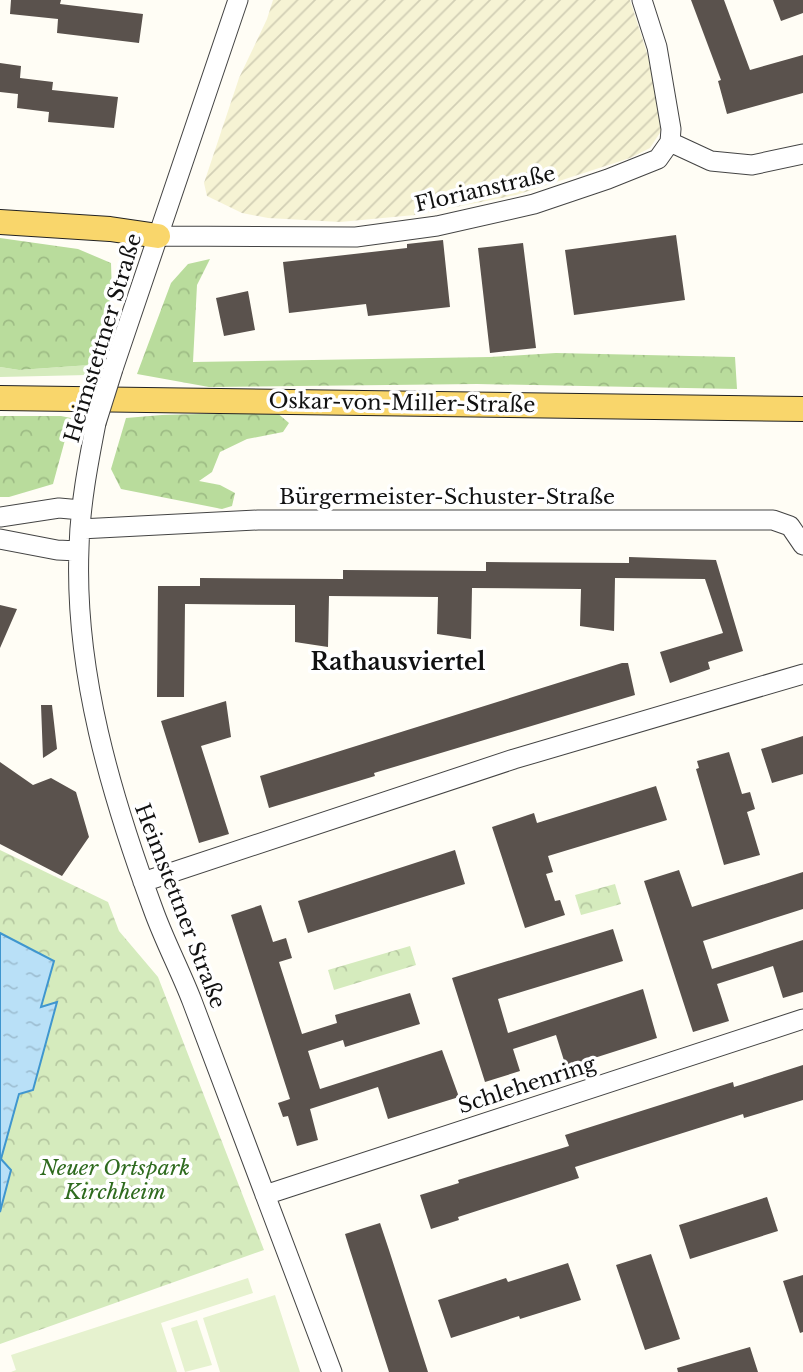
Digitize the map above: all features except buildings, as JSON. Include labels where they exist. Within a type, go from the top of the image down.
[{"type":"main road","points":[[0,222],[110,229],[158,236]]},
{"type":"main road","name":"Oskar-von-Miller-Straße","points":[[0,398],[803,409]]},
{"type":"street","name":"Heimstettner Straße","points":[[239,0],[96,423],[80,520],[79,605],[92,694],[107,767],[143,882],[190,996],[332,1372]]},
{"type":"street","points":[[642,0],[660,60],[671,129],[670,142],[711,161],[752,165],[803,154]]},
{"type":"street","name":"Florianstraße","points":[[158,236],[356,237],[437,226],[534,204],[608,179],[658,159],[670,142]]},
{"type":"street","name":"Bürgermeister-Schuster-Straße","points":[[0,517],[59,508],[80,520],[773,520],[790,526],[803,545]]},
{"type":"street","points":[[0,539],[57,551],[78,551]]},
{"type":"street","points":[[143,882],[514,760],[803,674]]},
{"type":"street","name":"Schlehenring","points":[[265,1195],[803,1019]]},
{"type":"shaded area","points":[[273,0],[630,0],[657,84],[665,125],[650,148],[630,158],[516,195],[415,215],[340,222],[268,218],[242,213],[207,196],[204,183],[239,78]]},
{"type":"green space","points":[[0,238],[78,249],[111,263],[112,295],[90,365],[19,370],[0,367]]},
{"type":"green space","points":[[210,259],[197,285],[193,362],[490,357],[556,353],[735,357],[737,389],[477,384],[209,387],[137,374],[171,283],[188,264]]},
{"type":"green space","points":[[90,365],[87,375],[0,377],[0,367],[19,370]]},
{"type":"green space","points":[[276,412],[289,423],[283,432],[247,439],[220,452],[212,472],[199,481],[220,485],[235,493],[232,506],[222,509],[121,489],[111,469],[126,418]]},
{"type":"green space","points":[[0,416],[71,418],[53,484],[9,497],[0,497]]},
{"type":"green space","name":"Neuer Ortspark Kirchheim","points":[[0,850],[108,902],[119,931],[158,977],[264,1250],[0,1344]]},
{"type":"green space","points":[[615,884],[621,904],[581,915],[575,895]]},
{"type":"green space","points":[[410,946],[416,965],[334,990],[328,970]]},
{"type":"green space","points":[[248,1278],[253,1293],[161,1323],[177,1372],[11,1372],[16,1370],[11,1355]]},
{"type":"green space","points":[[275,1295],[300,1372],[220,1372],[203,1318]]},
{"type":"green space","points":[[197,1320],[212,1365],[185,1372],[171,1328]]},
{"type":"water","points":[[0,933],[54,961],[41,1007],[57,1002],[33,1090],[19,1094],[1,1159],[11,1170],[0,1212]]},
{"type":"district","name":"Rathausviertel","points":[[398,662]]}]
